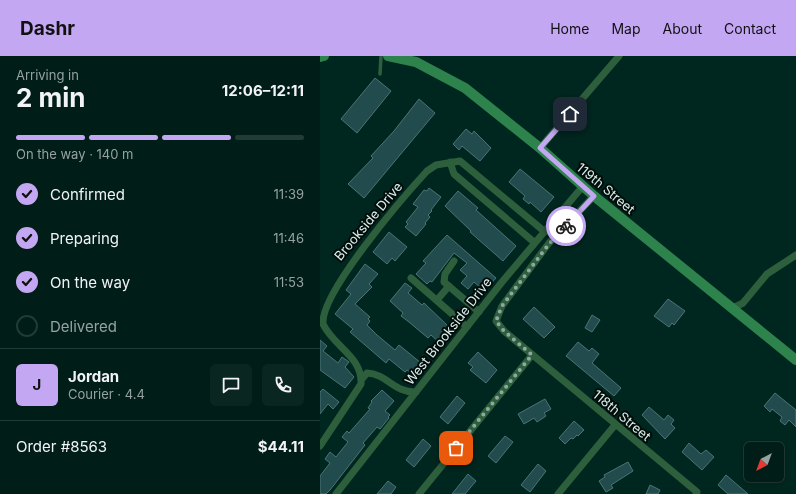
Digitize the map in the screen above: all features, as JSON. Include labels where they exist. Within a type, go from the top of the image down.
[{"type":"street","points":[[320,57],[324,56]]},
{"type":"street","name":"119th Street","points":[[388,56],[416,62],[465,88],[540,148],[594,196],[796,360]]},
{"type":"street","points":[[540,148],[619,56]]},
{"type":"street","points":[[535,243],[454,174],[450,162],[460,161],[544,232]]},
{"type":"street","name":"Brookside Drive","points":[[362,379],[356,363],[327,332],[322,322],[323,310],[334,281],[357,249],[427,171],[436,165],[450,162]]},
{"type":"street","name":"West Brookside Drive","points":[[336,494],[479,312],[583,186]]},
{"type":"street","name":"118th Street","points":[[594,196],[549,244],[502,306],[496,321],[504,331],[532,355],[697,493]]},
{"type":"street","points":[[733,308],[743,303],[766,274],[796,255]]},
{"type":"street","points":[[454,261],[445,274],[444,282],[479,312]]},
{"type":"street","points":[[411,278],[467,327]]},
{"type":"street","points":[[437,300],[449,286]]},
{"type":"street","points":[[419,494],[532,355]]},
{"type":"street","points":[[320,446],[367,373],[374,373],[405,392],[416,392]]},
{"type":"street","points":[[558,494],[615,425]]},
{"type":"lane","points":[[380,74],[381,56]]},
{"type":"building","points":[[375,78],[391,91],[357,133],[341,119]]},
{"type":"building","points":[[419,99],[435,113],[364,198],[348,184],[373,158],[371,156],[394,131]]},
{"type":"building","points":[[466,129],[472,134],[474,131],[491,148],[480,161],[462,146],[459,150],[453,144]]},
{"type":"building","points":[[520,169],[554,197],[541,212],[530,202],[529,204],[523,199],[525,196],[509,182]]},
{"type":"building","points":[[429,188],[441,197],[428,215],[430,217],[425,223],[426,224],[416,236],[405,227],[408,224],[406,222],[418,207],[413,204],[424,190],[427,191]]},
{"type":"building","points":[[458,191],[478,208],[476,210],[516,246],[503,261],[470,232],[471,231],[445,206]]},
{"type":"building","points":[[389,232],[407,247],[395,261],[392,258],[387,264],[373,252]]},
{"type":"building","points":[[447,235],[496,278],[486,289],[483,286],[481,288],[474,282],[468,289],[461,283],[467,276],[460,270],[467,263],[454,253],[432,282],[430,281],[427,284],[416,274],[426,263],[423,261]]},
{"type":"building","points":[[365,264],[378,274],[369,284],[372,287],[355,304],[370,317],[368,319],[370,321],[367,325],[377,335],[395,350],[399,345],[421,363],[413,374],[407,370],[405,372],[389,359],[386,363],[350,332],[353,329],[335,314],[351,294],[346,290]]},
{"type":"building","points":[[405,283],[412,288],[408,293],[422,305],[424,303],[449,327],[448,329],[451,332],[441,344],[431,335],[428,338],[401,316],[403,313],[390,301]]},
{"type":"building","points":[[668,299],[685,311],[674,325],[672,323],[669,327],[654,316]]},
{"type":"building","points":[[534,307],[555,327],[544,338],[523,319]]},
{"type":"building","points":[[592,315],[600,320],[592,332],[585,328]]},
{"type":"building","points":[[320,340],[327,346],[323,351],[338,363],[342,357],[349,362],[345,367],[354,377],[345,388],[320,370]]},
{"type":"building","points":[[578,342],[589,351],[592,348],[599,354],[592,363],[621,388],[614,396],[566,356]]},
{"type":"building","points":[[478,352],[497,370],[486,383],[470,370],[473,367],[468,363]]},
{"type":"building","points":[[323,389],[339,402],[333,409],[328,404],[320,414],[320,392]]},
{"type":"building","points":[[382,390],[394,401],[385,411],[390,415],[388,417],[389,418],[380,429],[377,427],[363,443],[365,445],[330,490],[326,494],[320,494],[320,476],[330,463],[325,459],[330,452],[336,457],[348,442],[342,437],[347,431],[349,433],[370,409],[368,408],[372,402],[371,401]]},
{"type":"building","points":[[775,393],[796,410],[796,427],[789,420],[785,425],[780,421],[782,417],[772,409],[770,412],[764,406]]},
{"type":"building","points":[[457,396],[465,403],[448,424],[440,417]]},
{"type":"building","points":[[545,399],[551,409],[544,413],[546,416],[537,422],[534,418],[524,424],[518,414]]},
{"type":"building","points":[[649,407],[664,420],[668,415],[674,420],[671,424],[675,428],[665,439],[642,415]]},
{"type":"building","points":[[574,421],[584,430],[578,436],[577,435],[573,439],[571,438],[565,444],[559,438]]},
{"type":"building","points":[[505,436],[513,442],[496,463],[488,456]]},
{"type":"building","points":[[423,439],[431,446],[414,467],[406,460]]},
{"type":"building","points":[[689,443],[701,454],[706,450],[714,457],[702,470],[682,452]]},
{"type":"building","points":[[628,462],[633,471],[611,485],[613,488],[606,492],[599,481],[605,477],[604,475]]},
{"type":"building","points":[[538,464],[546,471],[530,492],[521,485]]},
{"type":"building","points":[[468,474],[476,481],[465,494],[452,494]]},
{"type":"building","points":[[726,475],[748,494],[728,494],[718,485]]},
{"type":"building","points":[[388,481],[396,487],[391,494],[377,494]]},
{"type":"building","points":[[650,485],[660,490],[658,494],[646,494]]},
{"type":"way so far","points":[[456,448],[532,355],[504,331],[496,321],[502,306],[549,244],[566,226]]},
{"type":"route","points":[[566,226],[594,196],[540,148],[570,114]]}]
